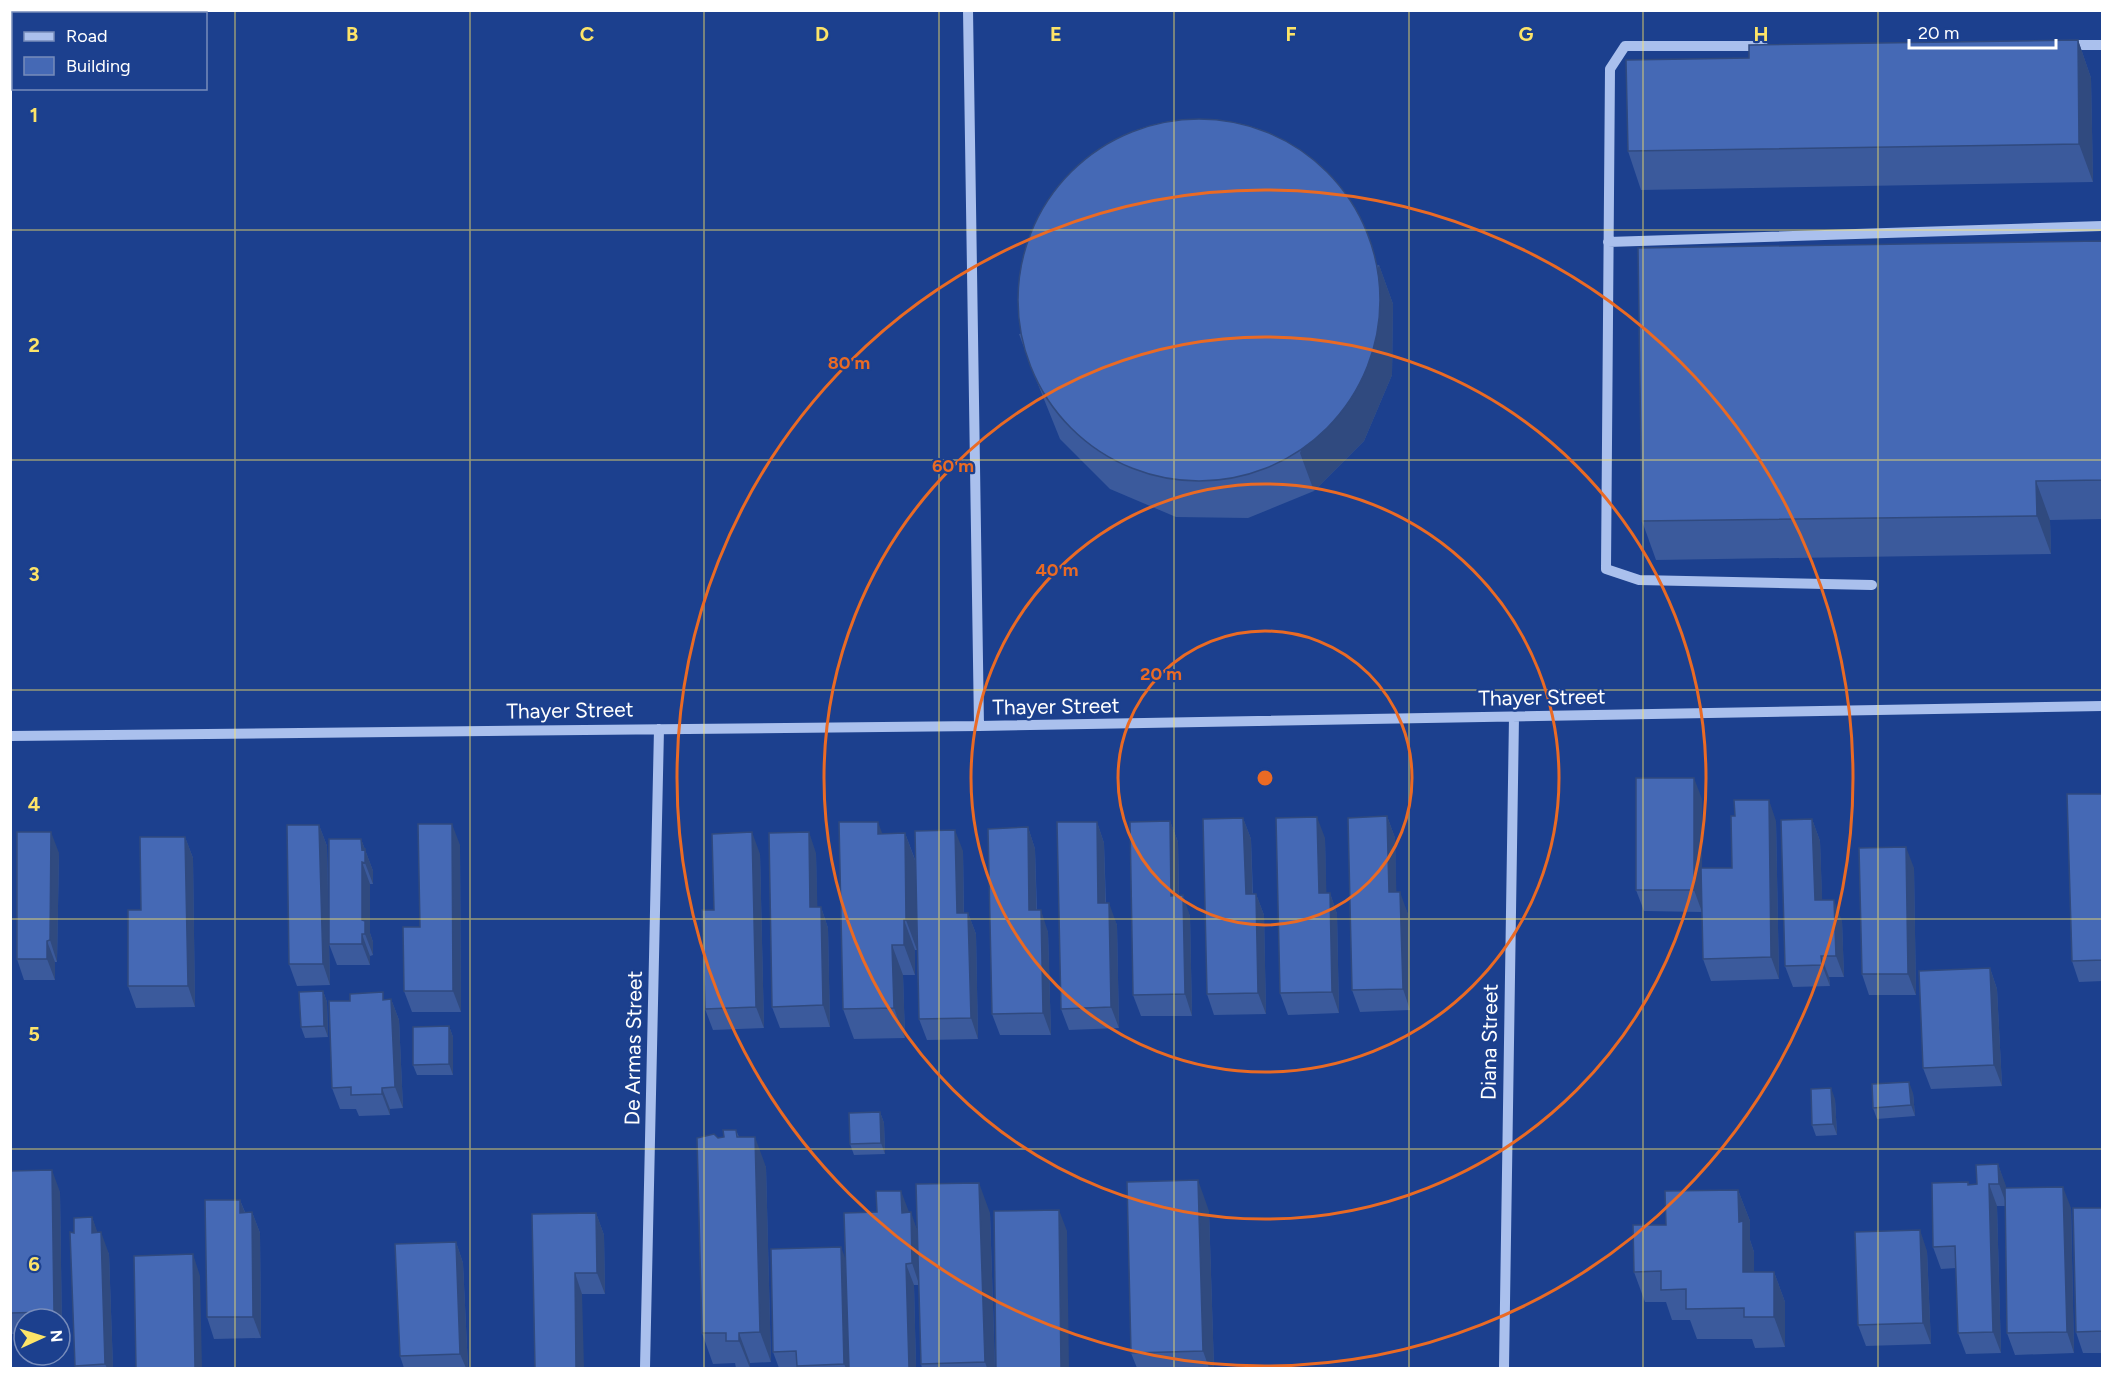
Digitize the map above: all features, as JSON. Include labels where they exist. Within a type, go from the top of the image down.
[{"type":"street","points":[[968,10],[979,726]]},
{"type":"street","points":[[2057,45],[2103,45]]},
{"type":"street","points":[[1779,46],[1625,46],[1610,69],[1606,569],[1638,580],[1872,585]]},
{"type":"street","points":[[1608,243],[2103,226]]},
{"type":"street","name":"Thayer Street","points":[[10,736],[979,726],[2103,706]]},
{"type":"street","name":"Diana Street","points":[[1504,1368],[1514,717]]},
{"type":"street","name":"De Armas Street","points":[[645,1368],[659,729]]},
{"type":"building","points":[[2078,40],[2079,144],[1628,151],[1626,60],[1749,58],[1749,45]]},
{"type":"building","points":[[1199,119],[1234,123],[1268,133],[1299,150],[1327,172],[1349,200],[1366,231],[1376,265],[1380,300],[1376,335],[1366,369],[1349,400],[1327,428],[1299,450],[1268,467],[1234,477],[1199,481],[1164,477],[1130,467],[1099,450],[1071,428],[1049,400],[1032,369],[1022,335],[1018,300],[1022,265],[1032,231],[1049,200],[1071,172],[1099,150],[1130,133],[1164,123]]},
{"type":"building","points":[[2103,241],[2103,480],[2036,481],[2037,516],[1642,521],[1638,248]]},
{"type":"building","points":[[1636,778],[1694,778],[1694,890],[1636,890]]},
{"type":"building","points":[[2067,794],[2103,794],[2103,960],[2072,961]]},
{"type":"building","points":[[1734,800],[1769,800],[1771,957],[1703,959],[1701,868],[1732,868],[1731,816],[1735,816]]},
{"type":"building","points":[[1387,816],[1389,892],[1400,892],[1403,989],[1352,990],[1348,818]]},
{"type":"building","points":[[1317,817],[1319,893],[1330,893],[1332,992],[1280,993],[1276,818]]},
{"type":"building","points":[[1243,818],[1246,894],[1256,894],[1258,993],[1207,994],[1203,819]]},
{"type":"building","points":[[1812,819],[1815,900],[1834,900],[1836,956],[1821,956],[1822,965],[1785,966],[1781,820]]},
{"type":"building","points":[[1170,821],[1171,896],[1183,895],[1185,994],[1133,995],[1130,822]]},
{"type":"building","points":[[839,822],[878,822],[878,834],[905,833],[906,920],[904,920],[904,945],[892,945],[894,1008],[843,1009]]},
{"type":"building","points":[[1057,822],[1097,822],[1098,903],[1109,903],[1111,1007],[1061,1009]]},
{"type":"building","points":[[418,824],[452,824],[453,991],[404,991],[403,927],[420,927]]},
{"type":"building","points":[[287,825],[319,825],[323,964],[289,964]]},
{"type":"building","points":[[1028,827],[1029,910],[1041,910],[1043,1013],[992,1014],[988,829]]},
{"type":"building","points":[[955,830],[957,913],[968,913],[971,1018],[919,1019],[915,831]]},
{"type":"building","points":[[17,832],[51,832],[50,940],[47,941],[47,959],[17,959]]},
{"type":"building","points":[[752,832],[756,1007],[705,1009],[702,910],[714,910],[712,834]]},
{"type":"building","points":[[809,832],[810,907],[821,907],[823,1005],[772,1007],[769,833]]},
{"type":"building","points":[[140,837],[185,837],[188,986],[128,986],[128,910],[141,910]]},
{"type":"building","points":[[329,839],[361,839],[362,850],[365,849],[365,863],[362,862],[362,920],[365,921],[365,934],[362,934],[362,944],[329,944]]},
{"type":"building","points":[[1906,847],[1908,974],[1862,974],[1859,848]]},
{"type":"building","points":[[1990,968],[1994,1065],[1923,1068],[1919,971]]},
{"type":"building","points":[[323,991],[324,1026],[301,1027],[299,992]]},
{"type":"building","points":[[383,992],[383,1000],[391,999],[395,1087],[382,1088],[382,1094],[351,1095],[351,1087],[332,1088],[329,1001],[350,1001],[350,994]]},
{"type":"building","points":[[449,1026],[449,1064],[413,1065],[413,1027]]},
{"type":"building","points":[[1909,1082],[1911,1105],[1873,1108],[1872,1084]]},
{"type":"building","points":[[1831,1088],[1833,1124],[1812,1125],[1811,1089]]},
{"type":"building","points":[[880,1112],[881,1143],[850,1144],[849,1113]]},
{"type":"building","points":[[723,1130],[736,1130],[737,1137],[755,1137],[760,1332],[739,1333],[739,1341],[726,1341],[726,1333],[702,1333],[697,1138],[714,1134],[718,1138],[724,1137]]},
{"type":"building","points":[[1998,1164],[1999,1184],[1989,1184],[1993,1332],[1958,1333],[1955,1246],[1933,1247],[1932,1183],[1977,1184],[1976,1165]]},
{"type":"building","points":[[52,1170],[54,1307],[12,1307],[12,1313],[10,1313],[10,1171]]},
{"type":"building","points":[[1198,1180],[1203,1351],[1131,1353],[1127,1182]]},
{"type":"building","points":[[979,1183],[985,1362],[921,1364],[916,1184]]},
{"type":"building","points":[[2063,1187],[2067,1332],[2007,1333],[2005,1188]]},
{"type":"building","points":[[1738,1190],[1739,1222],[1743,1221],[1743,1272],[1774,1272],[1774,1317],[1744,1317],[1744,1308],[1686,1309],[1686,1289],[1661,1290],[1661,1271],[1634,1272],[1633,1225],[1666,1225],[1665,1191]]},
{"type":"building","points":[[876,1191],[901,1191],[902,1213],[911,1212],[912,1263],[906,1264],[909,1368],[849,1368],[844,1213],[877,1212]]},
{"type":"building","points":[[205,1200],[240,1200],[240,1213],[252,1212],[253,1317],[207,1317]]},
{"type":"building","points":[[2073,1208],[2103,1208],[2103,1331],[2076,1332]]},
{"type":"building","points":[[1059,1210],[1061,1368],[996,1368],[994,1211]]},
{"type":"building","points":[[596,1213],[597,1273],[575,1273],[576,1368],[535,1368],[532,1214]]},
{"type":"building","points":[[92,1217],[92,1233],[101,1232],[105,1364],[75,1366],[70,1232],[74,1233],[74,1218]]},
{"type":"building","points":[[1920,1230],[1923,1323],[1858,1325],[1855,1232]]},
{"type":"building","points":[[456,1242],[460,1354],[400,1356],[395,1244]]},
{"type":"building","points":[[841,1247],[844,1364],[797,1366],[796,1351],[773,1352],[771,1249]]},
{"type":"building","points":[[193,1254],[195,1368],[136,1368],[134,1256]]}]
